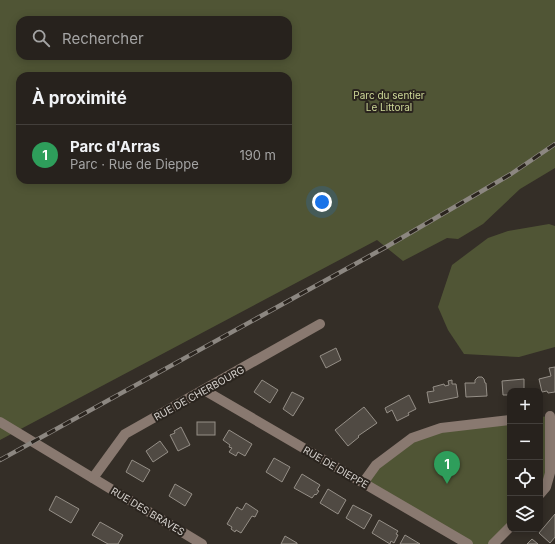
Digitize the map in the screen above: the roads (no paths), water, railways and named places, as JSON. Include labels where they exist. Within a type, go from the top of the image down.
[{"type":"street","name":"RUE DE CHERBOURG","points":[[93,478],[125,434],[320,324]]},
{"type":"street","name":"RUE DE DIEPPE","points":[[204,390],[468,544]]},
{"type":"street","points":[[543,490],[546,487],[550,473],[548,416]]},
{"type":"street","points":[[363,483],[376,465],[412,438],[441,428],[507,420]]},
{"type":"street","name":"RUE DES BRAVES","points":[[0,422],[202,544]]},
{"type":"street","points":[[493,544],[507,530]]},
{"type":"railway","points":[[0,460],[386,247],[511,174],[555,144]]},
{"type":"place","name":"Parc d'Arras","points":[[447,484]]},
{"type":"park label","name":"Parc du sentier Le Littoral","points":[[389,100]]}]
